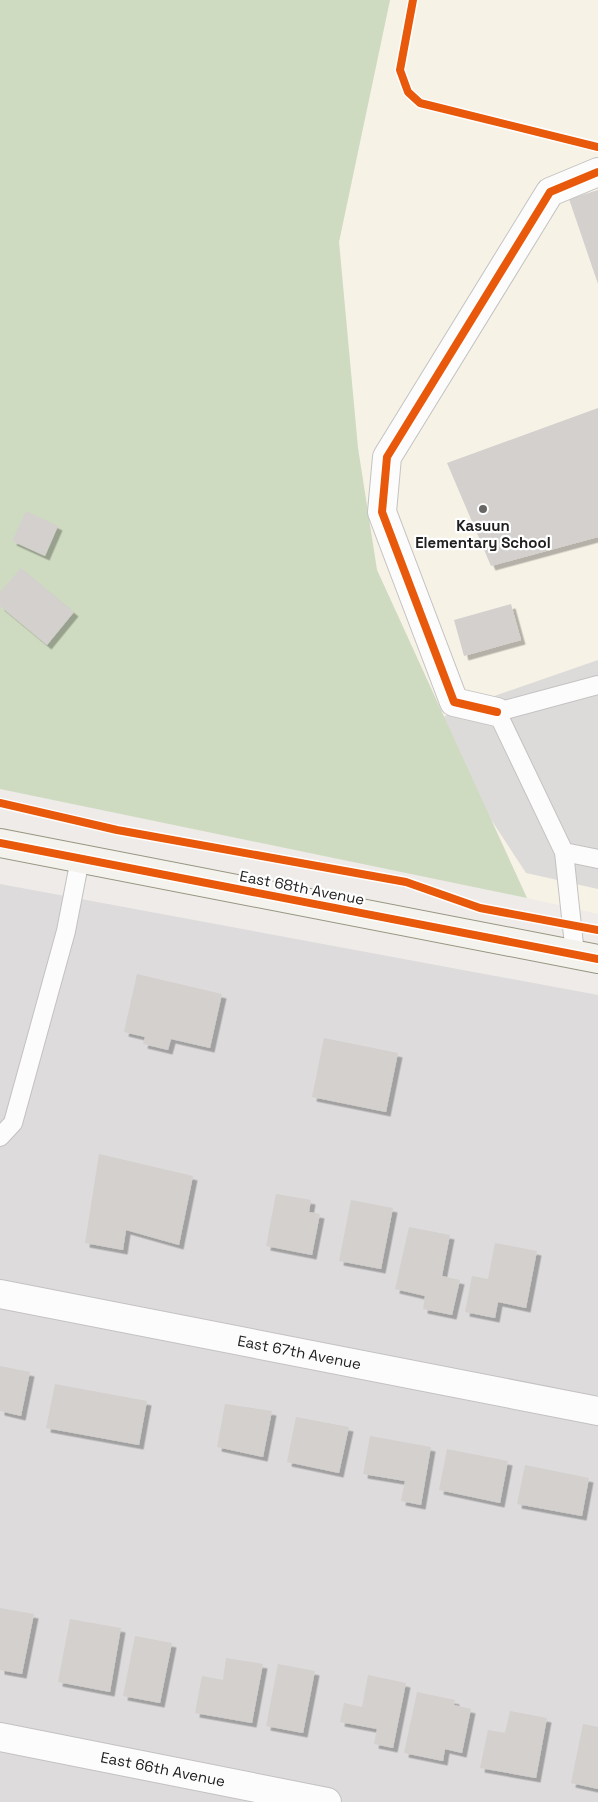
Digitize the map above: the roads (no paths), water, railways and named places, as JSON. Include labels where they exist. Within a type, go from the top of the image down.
[{"type":"street","points":[[497,712],[454,702],[382,512],[387,457],[550,192],[598,172]]},
{"type":"street","name":"East 68th Avenue","points":[[0,843],[587,957]]},
{"type":"street","name":"East 67th Avenue","points":[[0,1294],[598,1411]]},
{"type":"street","name":"East 66th Avenue","points":[[0,1737],[327,1802]]},
{"type":"lane","points":[[587,957],[564,852],[497,712],[598,684]]},
{"type":"lane","points":[[564,852],[598,859]]},
{"type":"lane","points":[[0,1138],[13,1123],[66,931],[80,859]]},
{"type":"place","name":"Kasuun Elementary School","points":[[483,509]]}]
